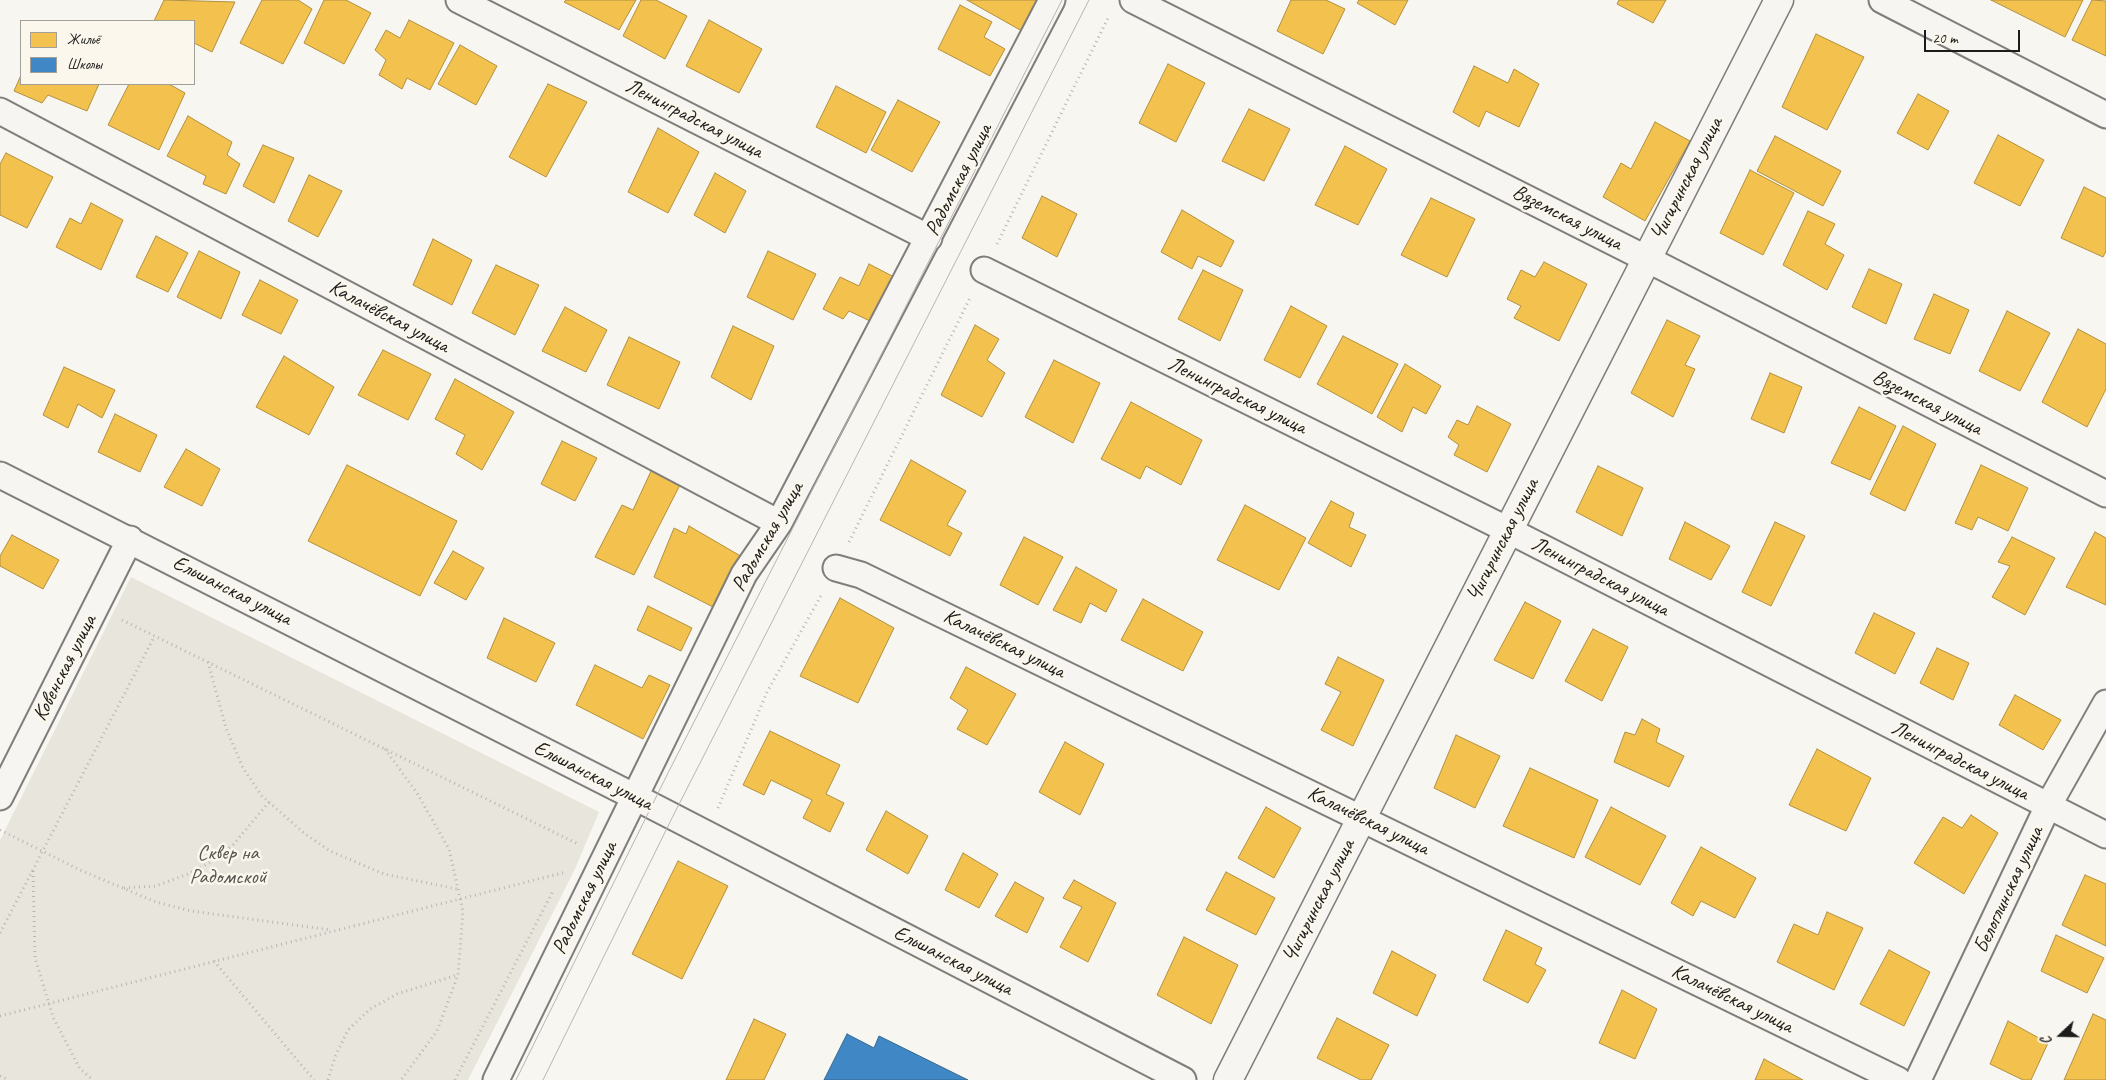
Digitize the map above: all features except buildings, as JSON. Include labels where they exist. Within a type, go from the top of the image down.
[{"type":"street","name":"Ленинградская улица","points":[[459,0],[929,238]]},
{"type":"street","name":"Радомская улица","points":[[496,1080],[744,574],[779,523],[1052,0]]},
{"type":"street","name":"Чигиринская улица","points":[[1228,1080],[1779,0]]},
{"type":"street","points":[[1882,0],[2106,115]]},
{"type":"street","name":"Вяземская улица","points":[[1123,4],[1647,259],[2106,494]]},
{"type":"street","name":"Калачёвская улица","points":[[0,111],[779,523]]},
{"type":"street","name":"Ленинградская улица","points":[[984,270],[1508,530],[2106,834]]},
{"type":"street","name":"Ельшанская улица","points":[[0,475],[130,539],[635,797],[1183,1080]]},
{"type":"street","name":"Ковенская улица","points":[[0,797],[130,539]]},
{"type":"street","name":"Калачёвская улица","points":[[836,568],[861,575],[1898,1080]]},
{"type":"street","name":"Белоглинская улица","points":[[1918,1080],[2048,806],[2106,703]]},
{"type":"path","points":[[707,834],[767,692],[836,568],[984,270],[1123,4]]},
{"type":"path","points":[[121,619],[154,637],[578,843],[574,850]]},
{"type":"path","points":[[0,933],[154,637]]},
{"type":"path","points":[[208,662],[226,728],[243,768],[269,802],[304,833],[330,851],[384,874],[457,889]]},
{"type":"path","points":[[385,749],[417,793],[449,849],[463,911],[458,975],[437,1031],[401,1080]]},
{"type":"path","points":[[121,888],[156,886],[188,874],[214,860],[233,845],[269,802]]},
{"type":"path","points":[[0,830],[121,888],[156,902],[191,911],[334,930]]},
{"type":"path","points":[[559,880],[567,864]]},
{"type":"path","points":[[33,868],[35,958],[53,1017],[80,1069],[93,1080]]},
{"type":"path","points":[[0,1016],[563,872]]},
{"type":"path","points":[[455,1080],[554,889]]},
{"type":"path","points":[[214,961],[314,1080]]},
{"type":"path","points":[[328,1080],[335,1057],[348,1030],[370,1009],[397,994],[458,975]]},
{"type":"path","points":[[0,1076],[9,1080]]},
{"type":"shaded area","name":"Сквер на Радомской","points":[[131,577],[599,812],[575,869],[468,1080],[0,1080],[0,840]]},
{"type":"tram line","points":[[516,1080],[668,773],[1062,0]]},
{"type":"tram line","points":[[543,1080],[673,816],[1089,0]]}]
